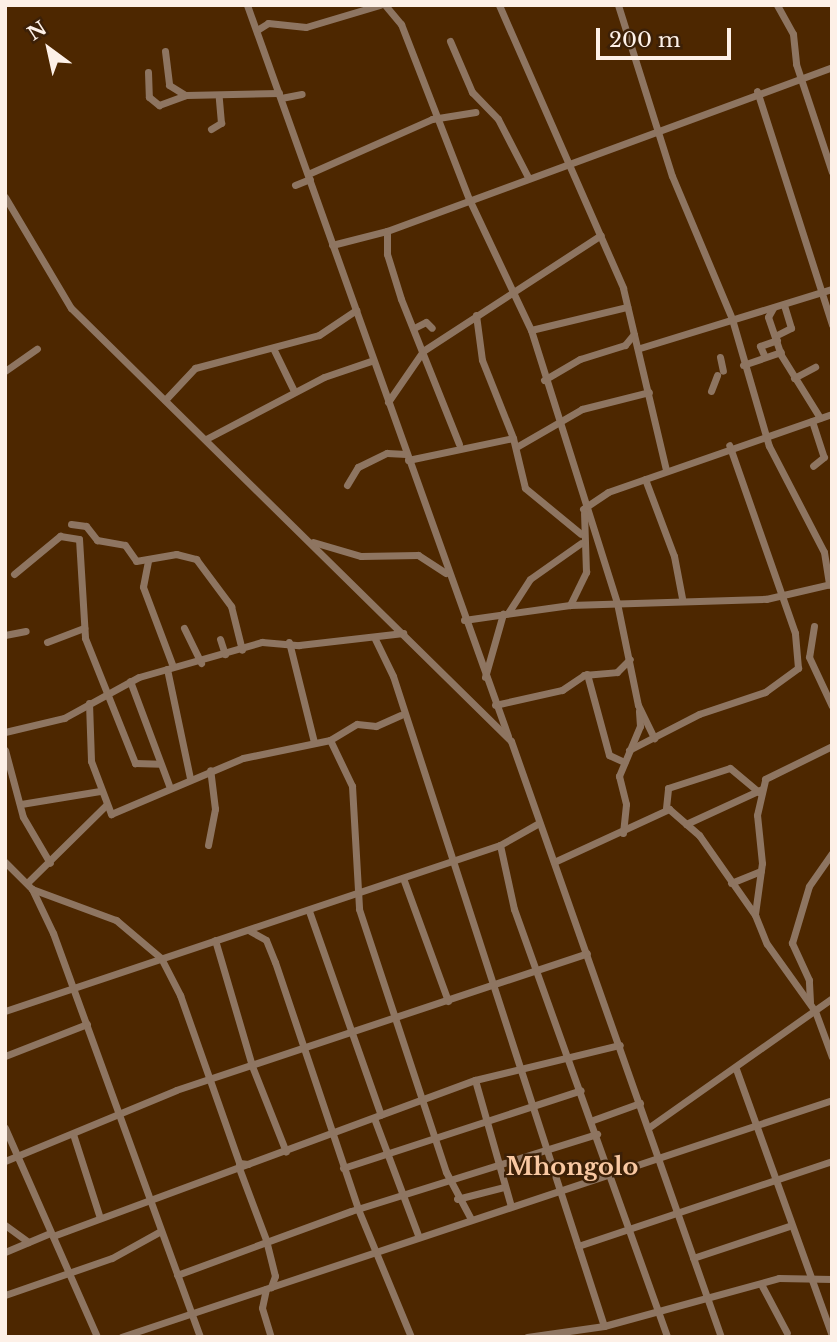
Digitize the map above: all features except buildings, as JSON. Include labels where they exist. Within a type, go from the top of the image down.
[{"type":"street","points":[[247,5],[464,620],[511,741],[620,1045],[721,1337]]},
{"type":"street","points":[[257,30],[268,23],[306,27],[382,5],[401,24],[469,199],[531,330],[583,510],[617,603],[641,721],[624,762],[623,833]]},
{"type":"street","points":[[499,5],[601,235],[627,307],[640,348],[666,470]]},
{"type":"street","points":[[464,620],[570,606],[682,598],[781,597],[830,584],[824,552],[769,446],[769,434],[743,365],[732,319],[656,130],[618,5]]},
{"type":"street","points":[[776,5],[793,34],[799,74],[832,172]]},
{"type":"street","points":[[450,41],[472,92],[498,120],[528,177]]},
{"type":"street","points":[[165,51],[169,85],[186,95]]},
{"type":"street","points":[[332,245],[387,231],[799,74],[832,67]]},
{"type":"street","points":[[148,72],[153,104],[186,95],[219,98],[302,94]]},
{"type":"street","points":[[757,91],[832,324]]},
{"type":"street","points":[[211,129],[221,123],[219,98]]},
{"type":"street","points":[[295,185],[439,118],[474,112]]},
{"type":"street","points":[[5,197],[64,299],[511,741]]},
{"type":"street","points":[[387,231],[387,254],[459,444]]},
{"type":"street","points":[[388,402],[423,351],[601,235]]},
{"type":"street","points":[[640,348],[832,289]]},
{"type":"street","points":[[764,355],[760,346],[791,328],[785,305]]},
{"type":"street","points":[[531,330],[627,307]]},
{"type":"street","points":[[773,308],[768,317],[781,352],[820,418]]},
{"type":"street","points":[[165,400],[195,368],[319,335],[356,310]]},
{"type":"street","points":[[476,315],[482,360],[518,446],[525,488],[581,534]]},
{"type":"street","points":[[414,328],[426,322],[432,328]]},
{"type":"street","points":[[544,380],[580,359],[625,345],[635,333]]},
{"type":"street","points":[[272,348],[294,391]]},
{"type":"street","points":[[5,371],[37,349]]},
{"type":"street","points":[[743,365],[764,355],[781,352]]},
{"type":"street","points":[[711,391],[720,373],[720,357]]},
{"type":"street","points":[[206,439],[294,391],[372,361]]},
{"type":"street","points":[[794,378],[816,367]]},
{"type":"street","points":[[518,446],[559,420],[649,393]]},
{"type":"street","points":[[570,606],[585,577],[581,543],[583,510],[592,498],[645,480],[729,445],[832,414]]},
{"type":"street","points":[[812,421],[824,457],[813,466]]},
{"type":"street","points":[[347,485],[358,467],[387,453],[407,457],[459,444],[513,438]]},
{"type":"street","points":[[629,750],[699,714],[765,692],[797,670],[796,637],[729,445]]},
{"type":"street","points":[[645,480],[682,598]]},
{"type":"street","points":[[71,524],[86,525],[97,540],[125,545],[136,561],[149,561],[176,554],[196,559],[231,606],[242,650]]},
{"type":"street","points":[[14,574],[60,536],[78,538],[84,628],[135,764],[160,764]]},
{"type":"street","points":[[309,541],[361,556],[418,555],[448,575]]},
{"type":"street","points":[[485,678],[505,614],[530,579],[581,543]]},
{"type":"street","points":[[149,561],[143,587],[170,668],[190,778]]},
{"type":"street","points":[[814,626],[810,657],[832,706]]},
{"type":"street","points":[[47,642],[84,628]]},
{"type":"street","points":[[184,628],[201,663]]},
{"type":"street","points":[[5,635],[26,631]]},
{"type":"street","points":[[6,730],[64,718],[107,691],[130,681],[225,654],[289,642],[375,639],[403,633]]},
{"type":"street","points":[[220,639],[225,654]]},
{"type":"street","points":[[375,639],[604,1326]]},
{"type":"street","points":[[289,642],[314,742]]},
{"type":"street","points":[[495,705],[562,690],[587,674],[617,672],[630,659]]},
{"type":"street","points":[[587,674],[609,755],[624,762]]},
{"type":"street","points":[[130,681],[170,788]]},
{"type":"street","points":[[89,704],[90,755],[104,806],[114,814],[210,770],[330,740],[362,722],[376,726],[401,715]]},
{"type":"street","points":[[638,705],[654,738]]},
{"type":"street","points":[[330,740],[352,786],[357,894],[395,1015],[426,1098],[450,1180],[457,1199],[471,1219]]},
{"type":"street","points":[[685,824],[759,792],[772,772],[832,746]]},
{"type":"street","points":[[5,750],[20,804],[50,863]]},
{"type":"street","points":[[666,808],[668,788],[730,768],[759,792]]},
{"type":"street","points":[[208,845],[215,809],[210,770]]},
{"type":"street","points":[[755,915],[761,871],[757,815],[764,785]]},
{"type":"street","points":[[20,804],[100,791]]},
{"type":"street","points":[[29,886],[104,806]]},
{"type":"street","points":[[554,862],[623,833],[666,808]]},
{"type":"street","points":[[666,808],[685,824],[755,915],[767,944],[815,1011],[832,1057]]},
{"type":"street","points":[[5,1011],[500,845],[539,823]]},
{"type":"street","points":[[500,845],[536,970],[593,1120],[667,1337]]},
{"type":"street","points":[[810,1003],[809,980],[792,943],[809,886],[832,853]]},
{"type":"street","points":[[5,862],[29,886],[73,986],[123,1113],[147,1198],[193,1311],[200,1337]]},
{"type":"street","points":[[731,883],[761,871]]},
{"type":"street","points":[[403,878],[448,1001]]},
{"type":"street","points":[[29,886],[116,920],[161,958],[180,995],[207,1080],[239,1163],[250,1164]]},
{"type":"street","points":[[309,911],[418,1235]]},
{"type":"street","points":[[249,930],[266,940],[343,1168],[411,1337]]},
{"type":"street","points":[[215,940],[252,1066],[286,1152]]},
{"type":"street","points":[[5,1161],[207,1080],[302,1051],[395,1015],[491,990],[536,970],[587,953]]},
{"type":"street","points":[[648,1128],[736,1069],[832,998]]},
{"type":"street","points":[[5,1056],[87,1024]]},
{"type":"street","points":[[5,1252],[147,1198],[286,1152],[475,1080],[568,1054],[620,1045]]},
{"type":"street","points":[[736,1069],[778,1180],[789,1226],[814,1282],[832,1335]]},
{"type":"street","points":[[475,1080],[510,1206]]},
{"type":"street","points":[[343,1168],[581,1090]]},
{"type":"street","points":[[121,1337],[418,1235],[558,1193],[657,1156],[832,1100]]},
{"type":"street","points":[[593,1120],[640,1103]]},
{"type":"street","points":[[5,1128],[51,1234],[65,1274],[97,1337]]},
{"type":"street","points":[[73,1134],[100,1218]]},
{"type":"street","points":[[177,1275],[266,1240],[405,1193],[597,1134]]},
{"type":"street","points":[[578,1246],[832,1161]]},
{"type":"street","points":[[239,1168],[266,1240],[275,1276],[262,1308],[271,1337]]},
{"type":"street","points":[[457,1199],[504,1187]]},
{"type":"street","points":[[5,1225],[29,1242]]},
{"type":"street","points":[[693,1258],[789,1226]]},
{"type":"street","points":[[5,1295],[65,1274],[159,1232]]},
{"type":"street","points":[[527,1337],[583,1333],[657,1310],[796,1276],[814,1282],[832,1279]]},
{"type":"street","points":[[761,1284],[787,1333]]},
{"type":"district","name":"Mhongolo","points":[[572,1167]]}]
